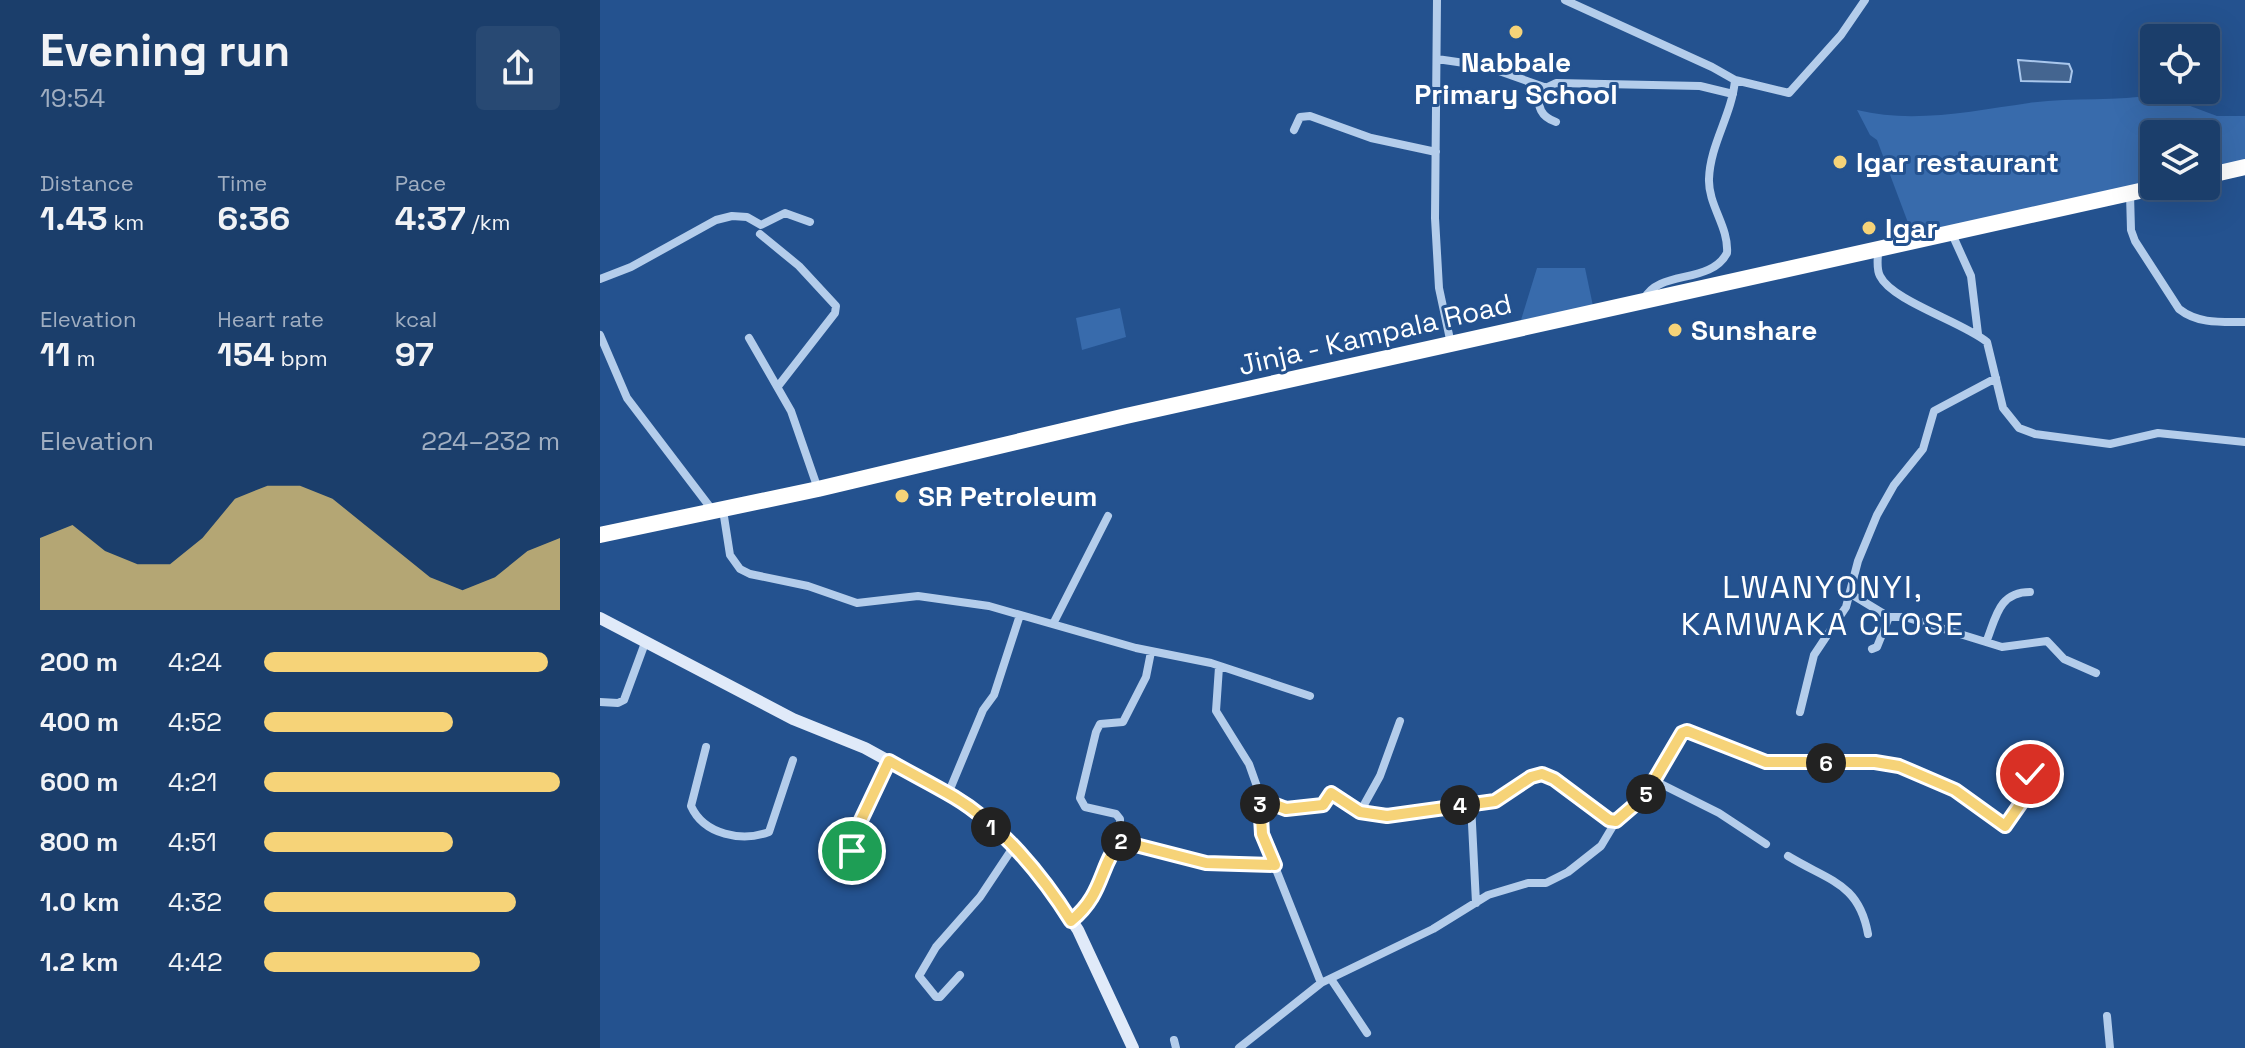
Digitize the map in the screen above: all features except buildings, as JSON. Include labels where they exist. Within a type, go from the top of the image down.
[{"type":"highway","points":[[2220,173],[2245,167]]},
{"type":"highway","name":"Jinja - Kampala Road","points":[[600,535],[818,489],[1126,416],[2140,192]]},
{"type":"street","points":[[1437,0],[1435,218],[1439,288],[1452,344]]},
{"type":"street","points":[[1565,0],[1735,80],[1789,93],[1841,35],[1865,0]]},
{"type":"street","points":[[1437,59],[1485,66],[1544,87],[1556,83],[1700,86],[1733,94]]},
{"type":"street","points":[[1643,301],[1653,287],[1705,272],[1717,266],[1727,253],[1724,231],[1712,202],[1709,179],[1712,155],[1730,110],[1735,80]]},
{"type":"street","points":[[1544,87],[1538,100],[1540,112],[1546,119],[1556,122]]},
{"type":"street","points":[[1294,130],[1300,117],[1310,116],[1371,138],[1436,152]]},
{"type":"street","points":[[2130,194],[2131,230],[2135,241],[2179,309],[2190,317],[2202,320],[2245,322]]},
{"type":"street","points":[[600,279],[631,267],[704,226],[732,216],[747,217],[761,225],[785,213],[810,222]]},
{"type":"street","points":[[760,234],[809,275],[836,306],[835,313],[779,385]]},
{"type":"street","points":[[1952,234],[1971,276],[1978,334]]},
{"type":"street","points":[[1878,251],[1878,273],[1882,280],[1919,305],[1978,334],[1987,342],[2003,408],[2019,428],[2035,434],[2110,444],[2158,433],[2245,442]]},
{"type":"street","points":[[600,335],[627,398],[718,510],[730,555],[740,569],[750,574],[808,586],[857,603],[937,597],[1020,615],[1151,652],[1199,660],[1310,696]]},
{"type":"street","points":[[749,338],[779,385],[818,489]]},
{"type":"street","points":[[1800,712],[1814,655],[1840,620],[1851,594],[1858,561],[1877,515],[1894,485],[1923,449],[1934,411],[1996,378]]},
{"type":"street","points":[[1053,624],[1108,516]]},
{"type":"street","points":[[1987,640],[1996,610],[2005,599],[2020,592],[2030,592]]},
{"type":"street","points":[[1851,594],[1889,617],[1905,617],[2002,647],[2047,641],[2064,659],[2096,673]]},
{"type":"street","points":[[948,794],[980,717],[994,695],[1020,615]]},
{"type":"street","points":[[1872,649],[1877,647],[1889,617]]},
{"type":"street","points":[[600,618],[793,719],[889,761],[948,794],[1014,846],[1054,894],[1071,921],[1133,1048]]},
{"type":"street","points":[[600,702],[618,703],[624,700],[645,643]]},
{"type":"street","points":[[1071,921],[1081,913],[1101,884],[1120,841],[1120,819],[1116,814],[1085,807],[1080,798],[1096,732],[1100,724],[1123,722],[1146,677],[1151,652]]},
{"type":"street","points":[[1219,667],[1216,711],[1243,751],[1260,799],[1262,834],[1321,983]]},
{"type":"street","points":[[1360,812],[1380,776],[1400,721]]},
{"type":"street","points":[[1239,1048],[1321,983],[1433,929],[1507,888],[1556,879],[1593,854],[1609,837],[1616,821],[1630,811],[1655,781],[1682,733],[1691,732],[1766,762],[1875,762],[1899,766],[1955,790],[2005,826],[2021,803],[2031,768],[2015,760],[2019,748]]},
{"type":"street","points":[[706,747],[691,806],[702,823],[725,834],[750,837],[769,832],[793,760]]},
{"type":"street","points":[[852,851],[853,837],[889,761]]},
{"type":"street","points":[[1260,799],[1286,809],[1323,805],[1331,793],[1360,812],[1387,816],[1495,801],[1531,777],[1542,774],[1554,779],[1609,820],[1616,821]]},
{"type":"street","points":[[1655,781],[1719,813],[1766,844]]},
{"type":"street","points":[[1471,804],[1476,903]]},
{"type":"street","points":[[1120,841],[1206,863],[1275,865]]},
{"type":"street","points":[[960,975],[940,997],[936,997],[919,976],[936,947],[980,897],[1014,846]]},
{"type":"street","points":[[1788,856],[1856,897],[1865,915],[1868,934]]},
{"type":"street","points":[[1331,979],[1367,1033]]},
{"type":"street","points":[[2107,1016],[2110,1048]]},
{"type":"shaded area","points":[[2018,60],[2069,64],[2072,71],[2070,82],[2021,81]]},
{"type":"shaded area","points":[[2140,96],[2140,104],[2185,104],[2217,116],[2245,116],[2245,160],[2220,166],[2220,120],[2140,120],[2140,185],[1913,236],[1877,140],[1870,135],[1857,110],[1921,116],[2045,101]]},
{"type":"shaded area","points":[[1537,268],[1585,268],[1593,306],[1521,320]]},
{"type":"shaded area","points":[[1120,308],[1126,337],[1082,350],[1076,318]]},
{"type":"place","name":"Nabbale Primary School","points":[[1516,32]]},
{"type":"place","name":"Igar restaurant","points":[[1840,162]]},
{"type":"place","name":"Igar","points":[[1869,228]]},
{"type":"place","name":"Sunshare","points":[[1675,330]]},
{"type":"place","name":"SR Petroleum","points":[[902,496]]},
{"type":"district","name":"LWANYONYI, KAMWAKA CLOSE","points":[[1823,606]]},
{"type":"route","points":[[852,851],[853,837],[864,820],[871,796],[889,761],[956,798],[1003,836],[1030,863],[1071,921],[1091,901],[1120,841],[1206,863],[1275,865],[1262,834],[1260,799],[1286,809],[1323,805],[1331,793],[1351,803],[1360,812],[1387,816],[1495,801],[1531,777],[1542,774],[1554,779],[1609,820],[1616,821],[1645,796],[1682,733],[1687,731],[1766,762],[1875,762],[1899,766],[1955,790],[2005,826],[2021,803],[2030,774]]}]
